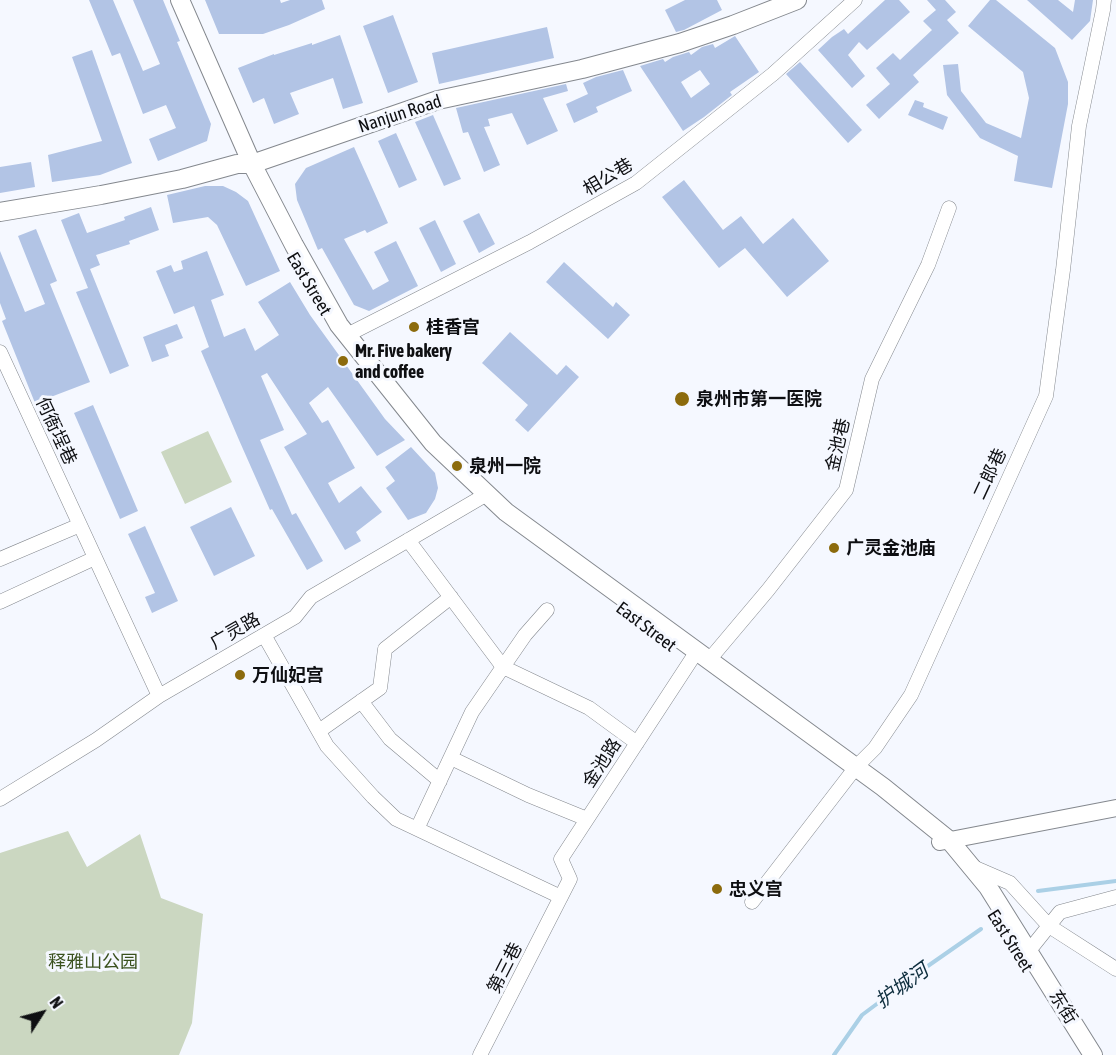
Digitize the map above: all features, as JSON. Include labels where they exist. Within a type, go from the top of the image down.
[{"type":"main road","name":"East Street","points":[[180,0],[249,164],[299,272],[361,368],[441,461],[483,496],[852,772],[883,787],[944,842],[980,892],[1083,1055]]},
{"type":"main road","name":"Nanjun Road","points":[[0,212],[101,195],[182,179],[237,164],[249,164],[438,100],[582,69],[680,43],[797,0]]},
{"type":"main road","name":"East Street","points":[[249,164],[346,335],[432,443],[483,496]]},
{"type":"main road","name":"东街","points":[[944,842],[971,866],[988,887],[1094,1055]]},
{"type":"street","name":"相公巷","points":[[346,335],[530,242],[636,183],[773,74],[855,0]]},
{"type":"street","name":"二郎巷","points":[[752,902],[852,772],[875,748],[911,695],[1046,396],[1079,126],[1104,10],[1104,0]]},
{"type":"street","name":"金池巷","points":[[699,657],[768,590],[846,490],[872,379],[928,265],[949,208]]},
{"type":"street","name":"何衙埕巷","points":[[0,352],[159,696]]},
{"type":"street","name":"广灵路","points":[[0,799],[96,740],[159,696],[295,617],[311,597],[483,496]]},
{"type":"street","points":[[0,559],[80,525]]},
{"type":"street","points":[[408,540],[503,668],[589,708],[637,743]]},
{"type":"street","points":[[0,602],[95,558]]},
{"type":"street","points":[[319,731],[380,688],[385,649],[451,597]]},
{"type":"street","points":[[417,829],[472,712],[525,635],[547,610]]},
{"type":"street","points":[[264,635],[327,746],[396,819],[561,897]]},
{"type":"street","name":"金池路","points":[[561,897],[570,879],[561,859],[637,743],[699,657]]},
{"type":"street","points":[[361,701],[390,739],[440,781]]},
{"type":"street","points":[[451,758],[528,795],[587,819]]},
{"type":"street","points":[[944,842],[1116,808]]},
{"type":"street","points":[[971,866],[1010,883],[1049,926],[1116,969]]},
{"type":"street","name":"第三巷","points":[[480,1055],[561,897]]},
{"type":"street","points":[[1028,952],[1060,912],[1116,897]]},
{"type":"green space","points":[[208,431],[232,482],[185,504],[161,452]]},
{"type":"green space","name":"释雅山公园","points":[[68,831],[87,867],[140,834],[161,898],[203,914],[192,1023],[179,1055],[0,1055],[0,853]]},
{"type":"building","points":[[89,0],[113,0],[143,71],[160,64],[133,0],[163,0],[180,41],[177,42],[211,124],[207,141],[158,161],[149,139],[176,128],[166,105],[143,114],[120,53],[112,56]]},
{"type":"building","points":[[205,0],[280,0],[281,3],[290,0],[322,0],[325,9],[263,34],[219,34]]},
{"type":"building","points":[[685,0],[717,0],[722,10],[676,32],[665,10]]},
{"type":"building","points":[[885,0],[899,0],[910,12],[867,50],[859,42],[848,55],[865,76],[852,88],[818,50],[844,29],[848,34]]},
{"type":"building","points":[[927,0],[945,0],[956,12],[947,20],[959,33],[913,75],[919,82],[879,119],[866,105],[890,84],[876,68],[893,53],[900,60],[932,30],[923,21],[936,10]]},
{"type":"building","points":[[990,0],[996,0],[1055,48],[1068,82],[1068,104],[1052,188],[1014,181],[1018,156],[980,138],[947,95],[943,65],[958,64],[961,91],[986,123],[1021,138],[1029,98],[1023,72],[968,26]]},
{"type":"building","points":[[1027,0],[1058,0],[1073,12],[1075,0],[1093,0],[1090,21],[1072,40]]},
{"type":"building","points":[[393,15],[418,82],[388,93],[363,26]]},
{"type":"building","points":[[547,27],[554,58],[439,84],[432,53]]},
{"type":"building","points":[[340,35],[363,103],[343,109],[333,78],[290,93],[299,114],[274,124],[264,98],[253,103],[238,68],[274,54],[312,43],[312,45]]},
{"type":"building","points":[[735,36],[759,72],[730,92],[732,95],[683,131],[640,66],[663,59],[665,62],[689,52],[691,55],[702,47],[713,44],[715,48]],"holes":[[[700,70],[710,84],[691,98],[681,82]]]},
{"type":"building","points":[[92,50],[132,163],[100,175],[52,182],[48,155],[102,141],[72,57]]},
{"type":"building","points":[[800,62],[862,130],[848,143],[786,74]]},
{"type":"building","points":[[623,70],[632,91],[596,107],[598,112],[574,123],[566,104],[588,94],[583,83]]},
{"type":"building","points":[[566,84],[568,91],[543,98],[558,131],[527,145],[512,113],[488,119],[490,126],[484,127],[500,165],[484,172],[468,132],[463,133],[456,108]]},
{"type":"building","points":[[915,100],[924,103],[923,107],[948,117],[943,130],[908,115]]},
{"type":"building","points":[[433,115],[461,179],[444,186],[415,122]]},
{"type":"building","points":[[396,133],[417,180],[399,188],[378,141]]},
{"type":"building","points":[[354,147],[388,223],[367,233],[365,230],[344,239],[373,290],[389,281],[374,252],[396,241],[418,286],[369,311],[354,305],[322,248],[318,250],[297,200],[295,184],[306,168]]},
{"type":"building","points":[[31,162],[35,187],[0,193],[0,167]]},
{"type":"building","points":[[684,180],[723,230],[741,216],[763,244],[793,218],[829,261],[787,297],[745,248],[719,268],[662,197]]},
{"type":"building","points":[[205,186],[223,186],[248,201],[280,271],[246,286],[217,225],[208,217],[173,223],[167,195]]},
{"type":"building","points":[[151,207],[159,230],[129,241],[130,244],[96,255],[100,265],[90,269],[129,366],[110,374],[76,292],[88,288],[61,220],[79,213],[87,233],[125,220],[124,217]]},
{"type":"building","points":[[479,213],[495,244],[479,253],[463,221]]},
{"type":"building","points":[[435,220],[456,264],[441,272],[419,228]]},
{"type":"building","points":[[36,229],[57,281],[50,284],[90,382],[35,403],[2,321],[6,319],[0,303],[0,251],[25,312],[45,304],[18,236]]},
{"type":"building","points":[[207,251],[224,295],[211,300],[224,337],[245,328],[255,351],[279,335],[258,302],[290,282],[310,315],[385,419],[405,440],[377,456],[328,387],[309,403],[322,423],[328,420],[355,468],[328,483],[339,503],[361,486],[382,512],[356,532],[361,541],[345,550],[284,447],[307,434],[267,373],[261,376],[284,430],[260,440],[292,515],[296,513],[323,561],[307,570],[272,509],[270,510],[239,440],[201,351],[209,347],[194,306],[174,314],[156,271],[171,265],[174,272],[183,269],[181,261]]},
{"type":"building","points":[[564,262],[613,307],[616,302],[630,315],[608,339],[546,282]]},
{"type":"building","points":[[177,324],[183,338],[165,345],[169,356],[152,362],[143,337]]},
{"type":"building","points":[[510,332],[557,375],[566,365],[579,377],[528,432],[515,420],[528,405],[482,363]]},
{"type":"building","points":[[93,405],[138,511],[120,519],[74,413]]},
{"type":"building","points":[[411,447],[435,473],[438,488],[435,499],[426,513],[408,520],[386,488],[395,481],[385,467]]},
{"type":"building","points":[[231,507],[255,556],[214,576],[190,527]]},
{"type":"building","points":[[145,526],[178,601],[152,613],[145,597],[155,593],[128,534]]},
{"type":"waterway","name":"护城河","points":[[1038,891],[1116,881]]},
{"type":"waterway","name":"护城河","points":[[834,1055],[862,1015],[981,929]]},
{"type":"place","name":"桂香宫","points":[[414,327]]},
{"type":"place","name":"Mr. Five bakery and coffee","points":[[343,361]]},
{"type":"place","name":"泉州市第一医院","points":[[682,399]]},
{"type":"place","name":"泉州一院","points":[[457,466]]},
{"type":"place","name":"广灵金池庙","points":[[834,548]]},
{"type":"place","name":"万仙妃宫","points":[[240,675]]},
{"type":"place","name":"忠义宫","points":[[717,889]]}]
